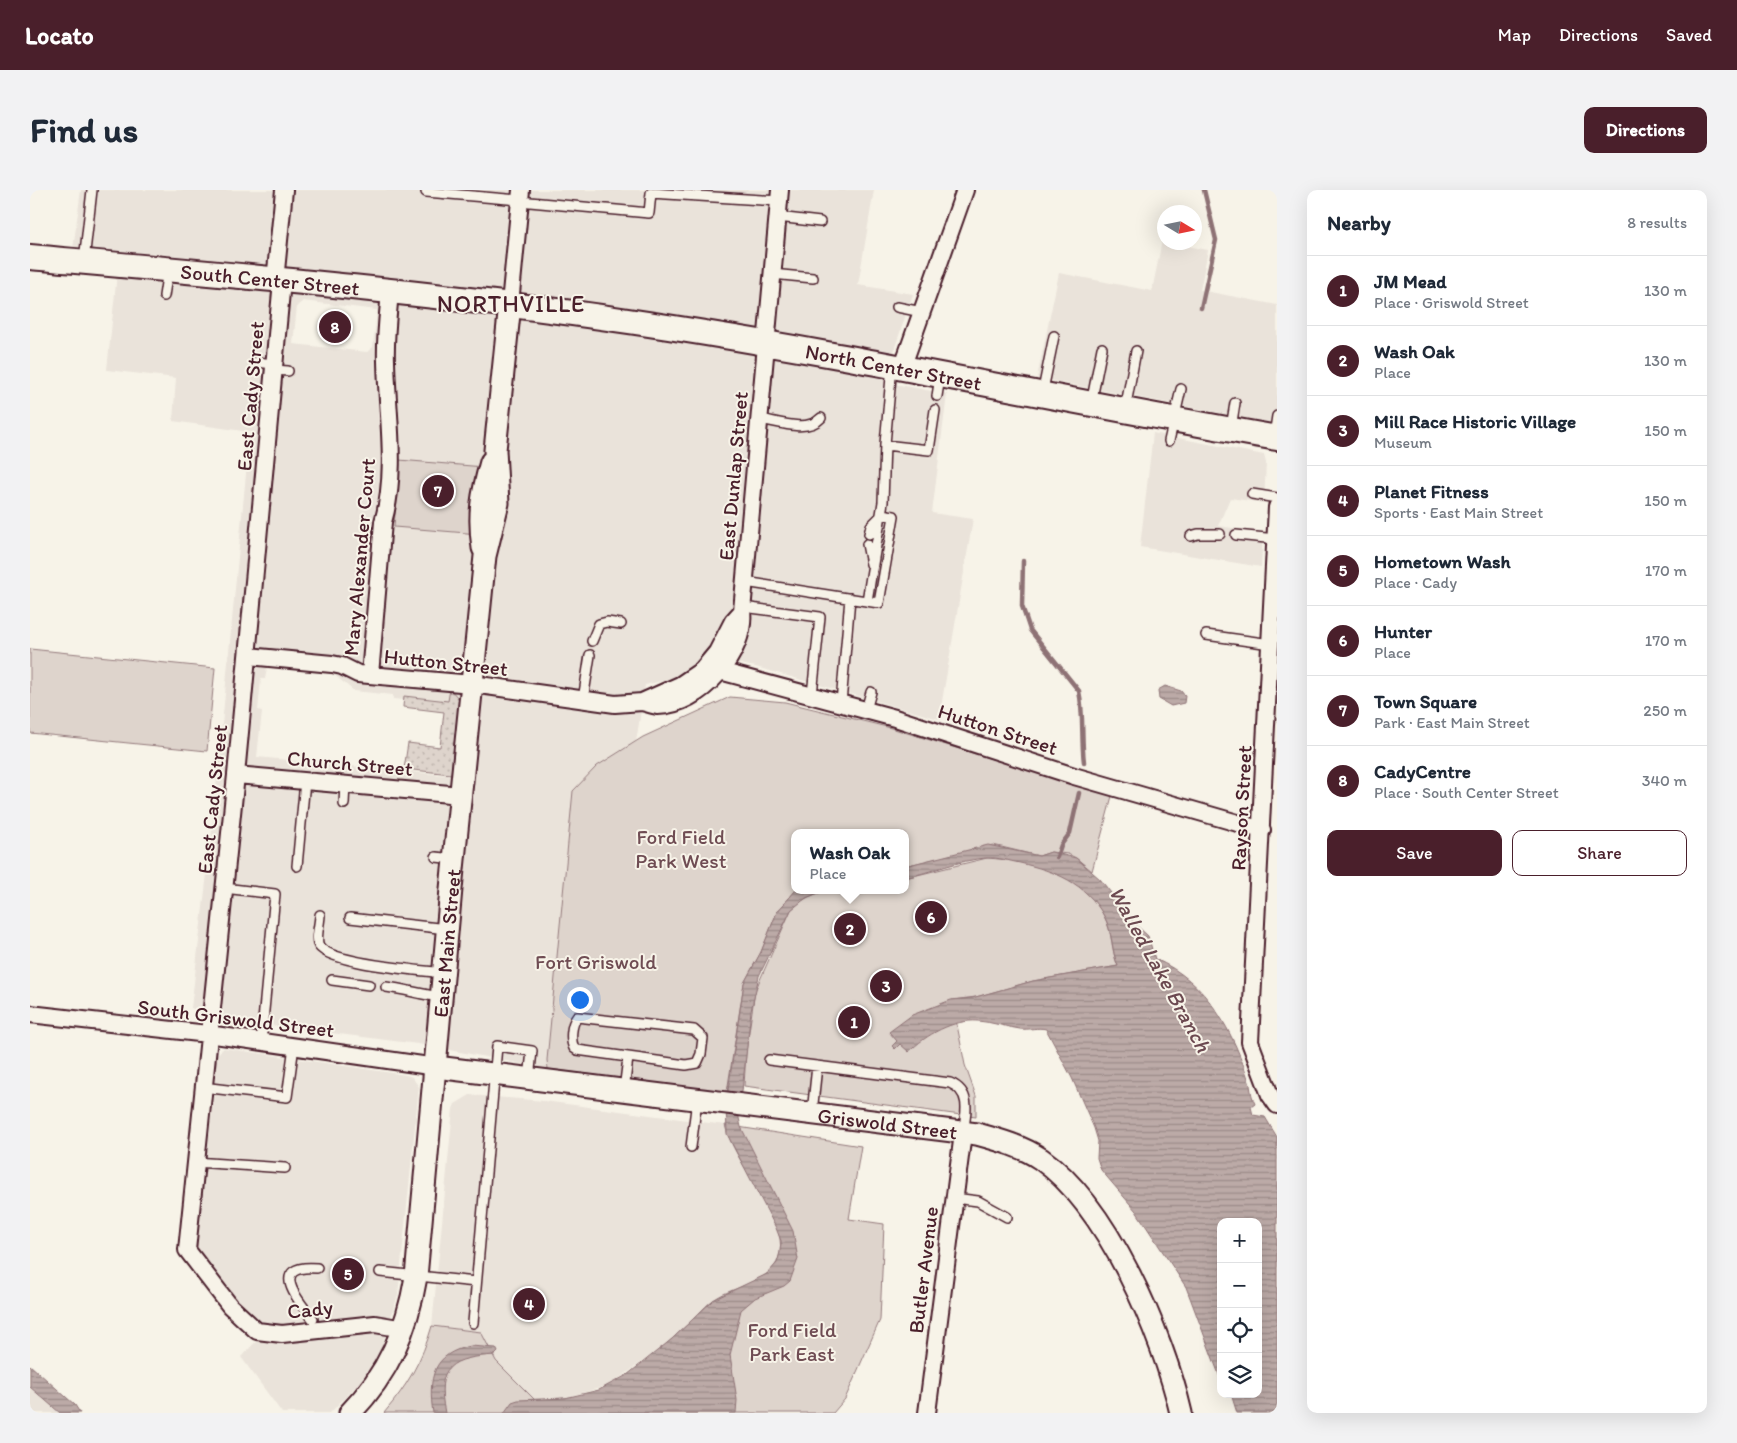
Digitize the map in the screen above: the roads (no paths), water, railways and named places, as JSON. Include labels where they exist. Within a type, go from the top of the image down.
[{"type":"main road","name":"South Center Street","points":[[30,257],[510,304]]},
{"type":"main road","name":"North Center Street","points":[[510,304],[766,344],[897,367],[938,386],[1042,395],[1091,404],[1125,411],[1172,430],[1276,431]]},
{"type":"street","name":"East Cady Street","points":[[230,1306],[187,1250],[194,1162],[279,368],[279,281],[284,190]]},
{"type":"street","points":[[897,367],[922,312],[965,190]]},
{"type":"street","points":[[510,304],[520,197]]},
{"type":"street","name":"East Dunlap Street","points":[[715,667],[738,643],[744,625],[745,582],[779,203]]},
{"type":"street","name":"Mary Alexander Court","points":[[370,675],[383,522],[388,505],[390,481],[385,353],[390,292]]},
{"type":"street","name":"East Main Street","points":[[350,1413],[371,1390],[387,1367],[404,1329],[416,1277],[448,929],[445,858],[460,795],[485,556],[480,524],[480,503],[495,450],[510,304]]},
{"type":"street","name":"Rayson Street","points":[[1277,507],[1271,644],[1273,678],[1250,1042],[1270,1096],[1277,1105]]},
{"type":"street","name":"Hutton Street","points":[[248,656],[332,664],[358,674],[472,684],[615,704],[642,702],[657,706],[686,698],[715,667],[866,710],[1083,779],[1262,830]]},
{"type":"street","name":"Church Street","points":[[236,774],[460,795]]},
{"type":"street","name":"South Griswold Street","points":[[30,1014],[208,1034],[436,1067]]},
{"type":"street","name":"Griswold Street","points":[[436,1067],[963,1133],[1000,1140],[1040,1158],[1084,1200],[1108,1236],[1149,1316],[1170,1372],[1181,1413]]},
{"type":"street","name":"Butler Avenue","points":[[927,1413],[963,1133]]},
{"type":"street","name":"Cady","points":[[230,1306],[251,1328],[272,1334],[368,1324],[383,1324],[404,1329]]},
{"type":"lane","points":[[84,262],[92,190]]},
{"type":"lane","points":[[426,192],[520,197],[650,213],[651,193],[779,203],[820,222]]},
{"type":"lane","points":[[164,296],[168,270]]},
{"type":"lane","points":[[772,274],[813,278]]},
{"type":"lane","points":[[897,307],[922,312]]},
{"type":"lane","points":[[1042,395],[1054,336]]},
{"type":"lane","points":[[1091,404],[1102,348]]},
{"type":"lane","points":[[1125,411],[1136,352]]},
{"type":"lane","points":[[256,362],[279,368]]},
{"type":"lane","points":[[867,601],[880,516],[884,445],[897,367]]},
{"type":"lane","points":[[1172,430],[1181,388]]},
{"type":"lane","points":[[1231,430],[1235,403]]},
{"type":"lane","points":[[884,445],[930,450],[935,410]]},
{"type":"lane","points":[[760,419],[805,426],[817,422],[821,418]]},
{"type":"lane","points":[[1252,494],[1277,498]]},
{"type":"lane","points":[[745,582],[879,603],[894,516],[880,516],[871,526],[869,534]]},
{"type":"lane","points":[[1191,536],[1198,534],[1220,534]]},
{"type":"lane","points":[[1236,535],[1276,547]]},
{"type":"lane","points":[[867,544],[872,569]]},
{"type":"lane","points":[[841,703],[850,598]]},
{"type":"lane","points":[[743,609],[820,617],[812,695]]},
{"type":"lane","points":[[592,641],[599,624],[607,622],[621,624]]},
{"type":"lane","points":[[1206,635],[1271,644]]},
{"type":"lane","points":[[584,700],[590,655]]},
{"type":"lane","points":[[866,710],[871,692]]},
{"type":"lane","points":[[297,866],[305,780]]},
{"type":"lane","points":[[344,804],[345,784]]},
{"type":"lane","points":[[224,888],[275,894],[261,1042]]},
{"type":"lane","points":[[320,915],[318,942],[320,947],[332,955],[353,961],[444,973]]},
{"type":"lane","points":[[350,918],[448,929]]},
{"type":"lane","points":[[332,980],[369,985]]},
{"type":"lane","points":[[386,987],[410,990],[419,995],[442,997]]},
{"type":"lane","points":[[581,1017],[694,1030],[702,1038],[700,1059],[692,1065],[628,1058],[582,1052],[574,1048],[572,1040],[575,1020],[581,1017]]},
{"type":"lane","points":[[202,1087],[288,1097],[294,1046]]},
{"type":"lane","points":[[473,1323],[496,1046],[532,1051],[529,1079]]},
{"type":"lane","points":[[624,1090],[628,1058]]},
{"type":"lane","points":[[769,1060],[950,1083],[962,1091],[966,1102],[963,1133]]},
{"type":"lane","points":[[812,1114],[817,1066]]},
{"type":"lane","points":[[691,1147],[697,1099]]},
{"type":"lane","points":[[194,1162],[285,1168]]},
{"type":"lane","points":[[954,1198],[978,1201],[1007,1217]]},
{"type":"lane","points":[[313,1319],[294,1297],[290,1278],[291,1274],[299,1268],[317,1268]]},
{"type":"lane","points":[[380,1272],[476,1282]]},
{"type":"water","points":[[1165,686],[1181,691],[1185,696],[1184,703],[1171,706],[1159,699],[1158,690]]},
{"type":"water","name":"Walled Lake Branch","points":[[988,845],[1039,856],[1051,852],[1076,858],[1100,879],[1137,926],[1148,936],[1155,959],[1190,981],[1216,1010],[1236,1046],[1243,1065],[1255,1104],[1251,1107],[1253,1115],[1265,1117],[1277,1137],[1277,1413],[1237,1413],[1232,1398],[1262,1398],[1262,1218],[1217,1218],[1217,1369],[1186,1287],[1136,1211],[1101,1170],[1097,1158],[1098,1141],[1094,1128],[1072,1078],[1046,1029],[1020,1029],[969,1021],[940,1029],[909,1052],[900,1044],[895,1049],[892,1046],[897,1041],[889,1032],[912,1015],[951,1000],[972,998],[1033,981],[1118,966],[1107,922],[1097,905],[1079,887],[1068,880],[1033,866],[1003,859],[976,859],[909,877],[909,865]]},
{"type":"water","points":[[793,894],[816,894],[806,898],[791,910],[759,976],[751,1011],[739,1118],[741,1127],[793,1231],[798,1259],[790,1281],[784,1286],[755,1298],[741,1310],[730,1355],[737,1400],[736,1413],[504,1413],[512,1402],[518,1400],[565,1398],[599,1390],[627,1375],[672,1339],[713,1300],[767,1274],[777,1263],[781,1241],[727,1134],[726,1104],[744,983],[761,952],[777,912]]},
{"type":"water","points":[[471,1346],[496,1348],[498,1352],[495,1355],[480,1356],[458,1362],[450,1367],[445,1374],[443,1384],[445,1413],[433,1413],[431,1389],[436,1369],[448,1355],[458,1349]]},
{"type":"water","points":[[30,1365],[75,1405],[80,1413],[60,1413],[30,1387]]},
{"type":"waterway","points":[[1201,308],[1216,240],[1204,190]]},
{"type":"waterway","points":[[1023,561],[1022,606],[1030,630],[1079,691],[1084,762]]},
{"type":"waterway","points":[[1057,857],[1061,845],[1070,833],[1079,793]]},
{"type":"place","name":"CadyCentre","points":[[335,327]]},
{"type":"place","name":"Town Square","points":[[438,491]]},
{"type":"place","name":"Hunter","points":[[931,917]]},
{"type":"place","name":"Wash Oak","points":[[850,929]]},
{"type":"place","name":"Mill Race Historic Village","points":[[886,986]]},
{"type":"place","name":"JM Mead","points":[[854,1022]]},
{"type":"place","name":"Hometown Wash","points":[[348,1274]]},
{"type":"place","name":"Planet Fitness","points":[[529,1304]]},
{"type":"district","name":"NORTHVILLE","points":[[511,303]]},
{"type":"park label","name":"Ford Field Park West","points":[[681,848]]},
{"type":"park label","name":"Fort Griswold","points":[[596,961]]},
{"type":"park label","name":"Ford Field Park East","points":[[792,1341]]}]
